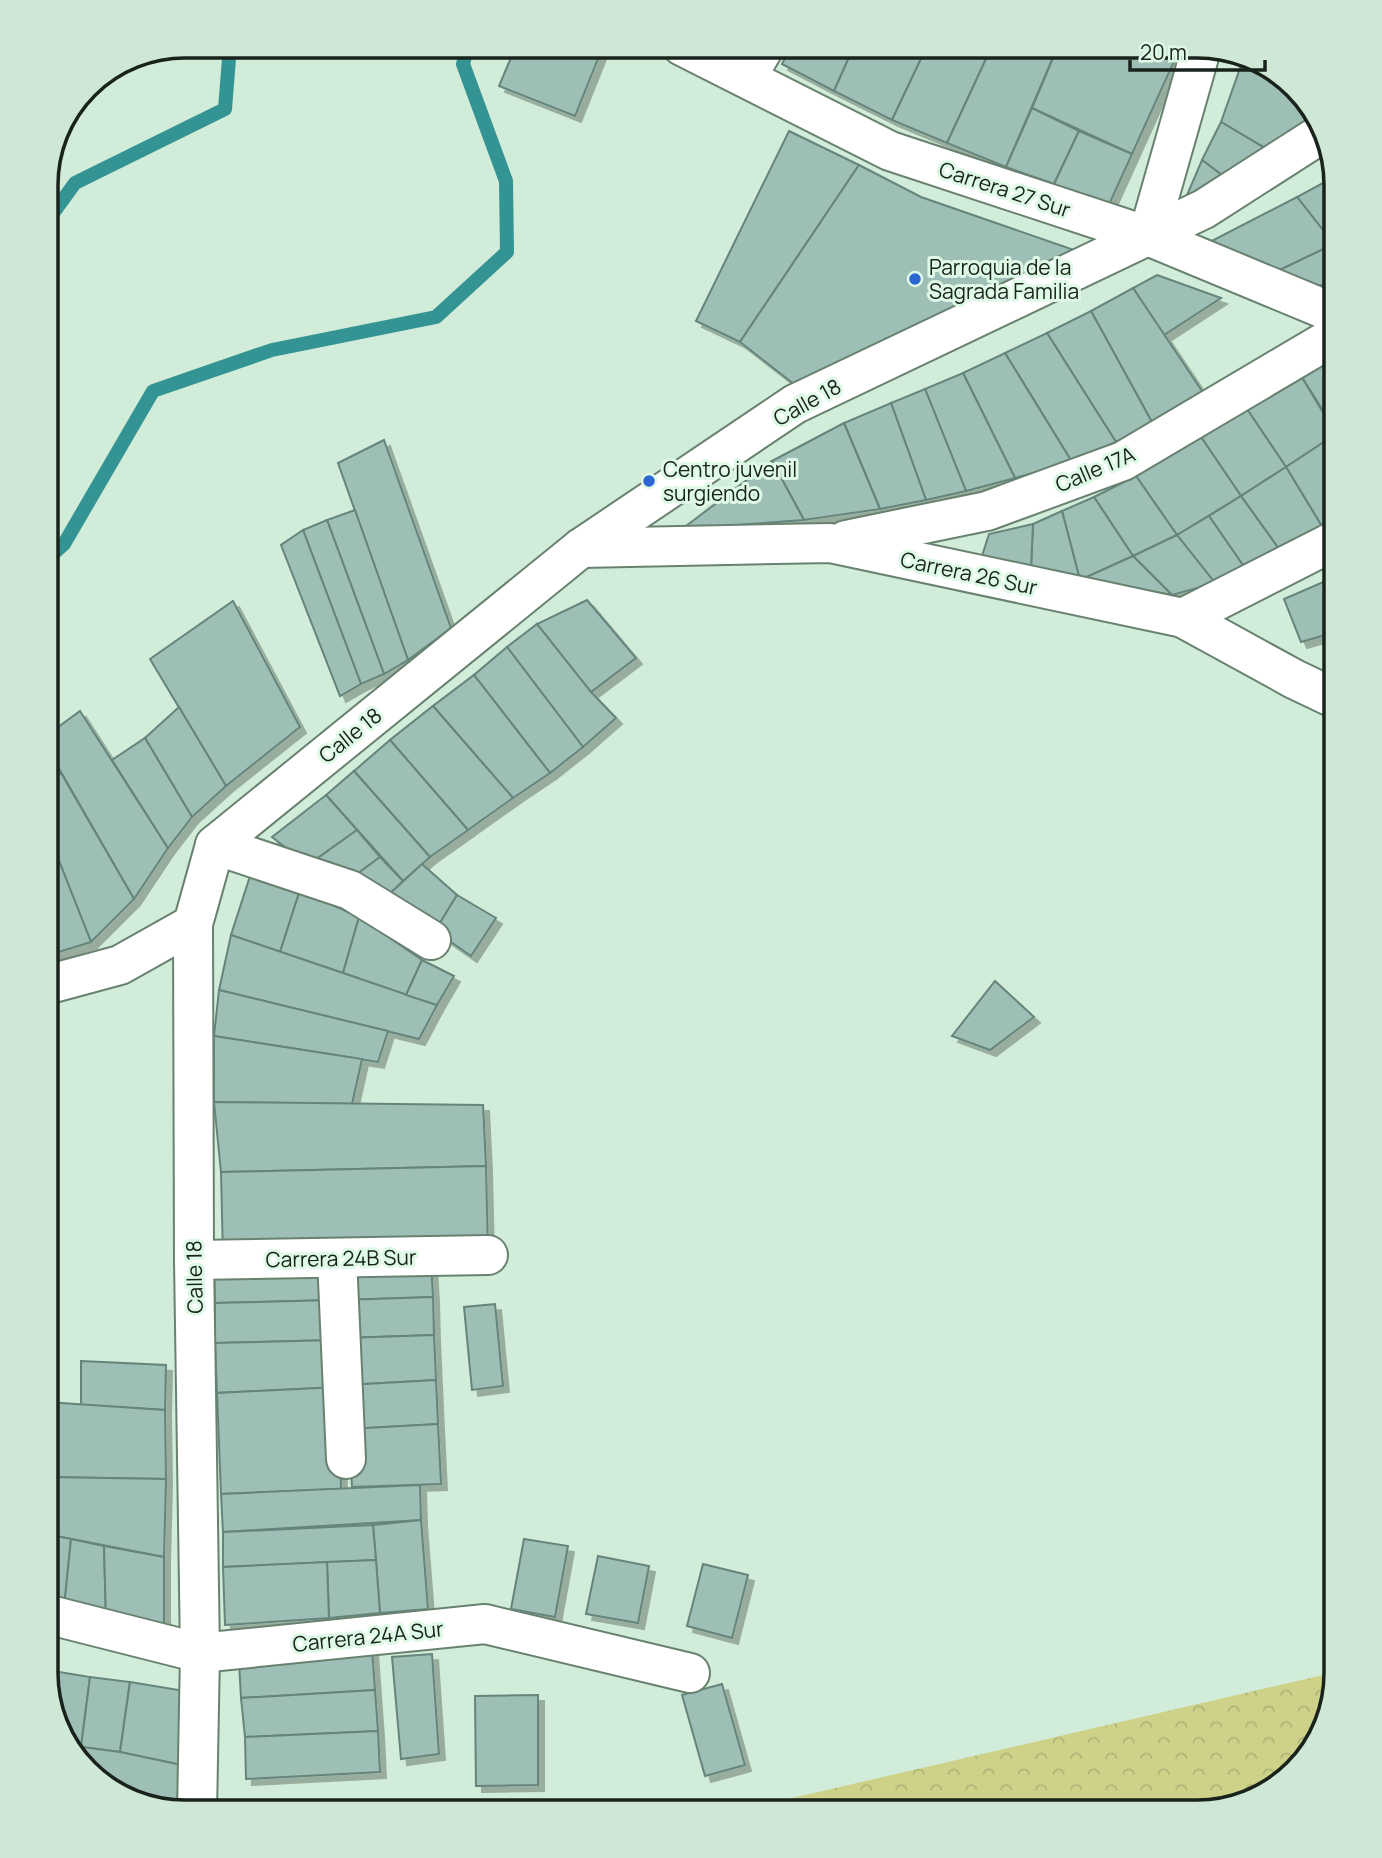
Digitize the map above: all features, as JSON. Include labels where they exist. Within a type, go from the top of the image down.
[{"type":"street","name":"Carrera 27 Sur","points":[[705,58],[890,150],[1148,236],[1324,309]]},
{"type":"street","points":[[746,78],[758,58]]},
{"type":"street","points":[[1148,236],[1199,58]]},
{"type":"street","name":"Calle 18","points":[[197,1800],[200,1653],[194,1260],[193,924],[215,845],[580,548],[795,404],[1203,209],[1315,138]]},
{"type":"street","name":"Calle 17A","points":[[830,543],[987,511],[1123,461],[1324,342]]},
{"type":"street","name":"Carrera 26 Sur","points":[[580,548],[830,543],[1183,618],[1324,693]]},
{"type":"street","points":[[1183,618],[1324,546]]},
{"type":"street","points":[[215,845],[350,890],[431,940]]},
{"type":"street","points":[[58,982],[120,965],[193,924]]},
{"type":"street","name":"Carrera 24B Sur","points":[[194,1260],[488,1255]]},
{"type":"street","points":[[337,1258],[346,1459]]},
{"type":"street","name":"Carrera 24A Sur","points":[[58,1617],[200,1653],[485,1624],[690,1673]]},
{"type":"green space","points":[[1324,1675],[1315,1722],[1293,1757],[1268,1779],[1238,1794],[1222,1798],[784,1800]]},
{"type":"building","points":[[511,58],[598,58],[575,116],[499,86]]},
{"type":"building","points":[[785,58],[849,58],[834,91],[782,64]]},
{"type":"building","points":[[849,58],[921,58],[892,120],[834,91]]},
{"type":"building","points":[[921,58],[986,58],[947,143],[892,120]]},
{"type":"building","points":[[986,58],[1053,58],[1006,167],[947,143]]},
{"type":"building","points":[[1053,58],[1176,58],[1132,154],[1032,108]]},
{"type":"building","points":[[1241,65],[1275,84],[1298,107],[1309,124],[1275,154],[1221,122]]},
{"type":"building","points":[[1032,108],[1079,131],[1054,184],[1006,167]]},
{"type":"building","points":[[1221,122],[1275,154],[1235,185],[1202,160]]},
{"type":"building","points":[[789,131],[859,165],[740,342],[696,321]]},
{"type":"building","points":[[1079,131],[1132,154],[1107,209],[1054,184]]},
{"type":"building","points":[[1202,160],[1235,185],[1184,202]]},
{"type":"building","name":"Parroquia de la Sagrada Familia","points":[[859,165],[921,197],[1097,258],[799,388],[740,342]]},
{"type":"building","points":[[1324,182],[1324,232],[1297,197]]},
{"type":"building","points":[[1297,197],[1324,231],[1324,249],[1267,276],[1202,246]]},
{"type":"building","points":[[1324,249],[1324,284],[1310,291],[1267,276]]},
{"type":"building","points":[[1157,275],[1221,298],[1164,335],[1133,288]]},
{"type":"building","points":[[1324,284],[1324,296],[1310,291]]},
{"type":"building","points":[[1133,288],[1204,394],[1153,424],[1091,311]]},
{"type":"building","points":[[1091,311],[1153,424],[1116,442],[1047,333]]},
{"type":"building","points":[[1047,333],[1116,442],[1072,462],[1005,353]]},
{"type":"building","points":[[1005,353],[1072,462],[1015,478],[963,373]]},
{"type":"building","points":[[1324,355],[1324,412],[1298,371]]},
{"type":"building","points":[[1298,371],[1324,414],[1324,442],[1286,467],[1245,406]]},
{"type":"building","points":[[963,373],[1015,478],[966,491],[925,389]]},
{"type":"building","points":[[925,389],[966,491],[926,500],[891,403]]},
{"type":"building","points":[[891,403],[926,500],[880,509],[844,423]]},
{"type":"building","points":[[1245,406],[1286,467],[1241,496],[1201,437]]},
{"type":"building","points":[[844,423],[880,509],[804,520],[772,461]]},
{"type":"building","points":[[1201,437],[1241,496],[1177,535],[1136,476]]},
{"type":"building","points":[[384,440],[451,628],[408,660],[338,463]]},
{"type":"building","points":[[1324,442],[1324,530],[1286,467]]},
{"type":"building","points":[[772,461],[804,520],[682,529]]},
{"type":"building","points":[[1286,467],[1324,530],[1324,534],[1284,556],[1241,496]]},
{"type":"building","points":[[1136,476],[1177,535],[1133,556],[1094,497]]},
{"type":"building","points":[[1241,496],[1284,556],[1249,574],[1209,516]]},
{"type":"building","points":[[1094,497],[1133,556],[1080,580],[1062,511]]},
{"type":"building","points":[[355,510],[408,660],[384,674],[327,520]]},
{"type":"building","points":[[1062,511],[1080,580],[1031,569],[1033,524]]},
{"type":"building","points":[[1209,516],[1249,574],[1215,583],[1177,535]]},
{"type":"building","points":[[327,520],[384,674],[361,684],[303,530]]},
{"type":"building","points":[[1033,524],[1031,569],[982,556],[989,534]]},
{"type":"building","points":[[303,530],[361,684],[340,696],[281,545]]},
{"type":"building","points":[[1177,535],[1215,583],[1172,595],[1133,556]]},
{"type":"building","points":[[1133,556],[1172,595],[1080,580]]},
{"type":"building","points":[[1324,582],[1324,635],[1301,642],[1284,599]]},
{"type":"building","points":[[587,600],[636,658],[591,692],[537,624]]},
{"type":"building","points":[[233,601],[300,727],[226,786],[150,659]]},
{"type":"building","points":[[537,624],[591,692],[616,718],[583,747],[507,647]]},
{"type":"building","points":[[507,647],[583,747],[550,773],[474,675]]},
{"type":"building","points":[[474,675],[550,773],[513,798],[433,706]]},
{"type":"building","points":[[433,706],[513,798],[468,830],[390,740]]},
{"type":"building","points":[[179,707],[226,786],[192,817],[145,738]]},
{"type":"building","points":[[80,711],[168,848],[134,899],[58,767],[58,727]]},
{"type":"building","points":[[145,738],[192,817],[168,848],[112,760]]},
{"type":"building","points":[[390,740],[468,830],[430,857],[354,771]]},
{"type":"building","points":[[354,771],[430,857],[403,881],[326,795]]},
{"type":"building","points":[[61,773],[134,899],[91,942],[58,858],[58,775]]},
{"type":"building","points":[[326,795],[357,830],[308,865],[272,837]]},
{"type":"building","points":[[357,830],[380,857],[349,880],[308,865]]},
{"type":"building","points":[[380,857],[403,881],[384,899],[349,880]]},
{"type":"building","points":[[58,858],[91,942],[58,952]]},
{"type":"building","points":[[422,864],[457,895],[435,931],[384,899]]},
{"type":"building","points":[[251,873],[300,890],[280,952],[231,935]]},
{"type":"building","points":[[300,890],[359,917],[343,973],[280,952]]},
{"type":"building","points":[[457,895],[496,918],[471,956],[435,931]]},
{"type":"building","points":[[359,917],[422,960],[406,995],[343,973]]},
{"type":"building","points":[[231,935],[437,1005],[419,1039],[219,990]]},
{"type":"building","points":[[422,960],[454,976],[437,1005],[406,995]]},
{"type":"building","points":[[995,981],[1034,1017],[990,1050],[952,1036]]},
{"type":"building","points":[[219,990],[388,1031],[378,1062],[214,1036]]},
{"type":"building","points":[[214,1036],[362,1059],[352,1104],[214,1102]]},
{"type":"building","points":[[214,1102],[483,1105],[486,1166],[221,1172]]},
{"type":"building","points":[[486,1166],[488,1252],[223,1258],[221,1172]]},
{"type":"building","points":[[431,1261],[433,1297],[343,1300],[343,1264]]},
{"type":"building","points":[[332,1262],[334,1300],[215,1303],[214,1266]]},
{"type":"building","points":[[433,1297],[434,1335],[344,1338],[343,1300]]},
{"type":"building","points":[[334,1300],[335,1340],[215,1343],[215,1303]]},
{"type":"building","points":[[495,1304],[503,1386],[472,1390],[464,1307]]},
{"type":"building","points":[[434,1335],[436,1380],[347,1385],[344,1338]]},
{"type":"building","points":[[335,1340],[339,1387],[217,1393],[215,1343]]},
{"type":"building","points":[[81,1361],[166,1365],[165,1410],[81,1405]]},
{"type":"building","points":[[436,1380],[438,1424],[349,1429],[347,1385]]},
{"type":"building","points":[[339,1387],[341,1489],[221,1494],[217,1393]]},
{"type":"building","points":[[58,1403],[165,1410],[166,1479],[58,1477]]},
{"type":"building","points":[[438,1424],[441,1484],[352,1487],[349,1429]]},
{"type":"building","points":[[58,1477],[166,1479],[164,1557],[58,1536]]},
{"type":"building","points":[[420,1485],[421,1520],[223,1532],[221,1494]]},
{"type":"building","points":[[421,1520],[428,1609],[380,1613],[373,1525]]},
{"type":"building","points":[[373,1525],[376,1560],[223,1567],[223,1532]]},
{"type":"building","points":[[58,1536],[71,1539],[64,1608],[58,1606]]},
{"type":"building","points":[[71,1539],[104,1546],[106,1621],[64,1608]]},
{"type":"building","points":[[524,1539],[568,1546],[555,1617],[511,1609]]},
{"type":"building","points":[[104,1546],[164,1557],[164,1631],[106,1621]]},
{"type":"building","points":[[598,1556],[649,1566],[638,1623],[586,1614]]},
{"type":"building","points":[[376,1560],[380,1613],[329,1618],[327,1562]]},
{"type":"building","points":[[327,1562],[329,1618],[225,1625],[223,1567]]},
{"type":"building","points":[[703,1564],[748,1575],[732,1638],[687,1626]]},
{"type":"building","points":[[372,1648],[375,1690],[241,1698],[239,1662]]},
{"type":"building","points":[[432,1654],[439,1754],[401,1759],[392,1657]]},
{"type":"building","points":[[58,1672],[90,1677],[81,1747],[67,1722],[62,1706]]},
{"type":"building","points":[[90,1677],[130,1682],[120,1752],[81,1747]]},
{"type":"building","points":[[130,1682],[197,1693],[191,1767],[120,1752]]},
{"type":"building","points":[[722,1684],[745,1765],[705,1776],[682,1695]]},
{"type":"building","points":[[375,1690],[378,1731],[245,1737],[241,1698]]},
{"type":"building","points":[[538,1695],[538,1785],[476,1786],[475,1696]]},
{"type":"building","points":[[378,1731],[380,1772],[246,1779],[245,1737]]},
{"type":"building","points":[[81,1747],[120,1752],[191,1767],[186,1800],[168,1799],[136,1791],[121,1783],[107,1774]]},
{"type":"waterway","points":[[58,206],[75,183],[225,109],[229,58]]},
{"type":"waterway","points":[[58,549],[64,544],[153,391],[272,350],[436,317],[507,252],[506,181],[463,64],[465,58]]},
{"type":"place","name":"Parroquia de la Sagrada Familia","points":[[915,279]]},
{"type":"place","name":"Centro juvenil surgiendo","points":[[649,481]]}]
